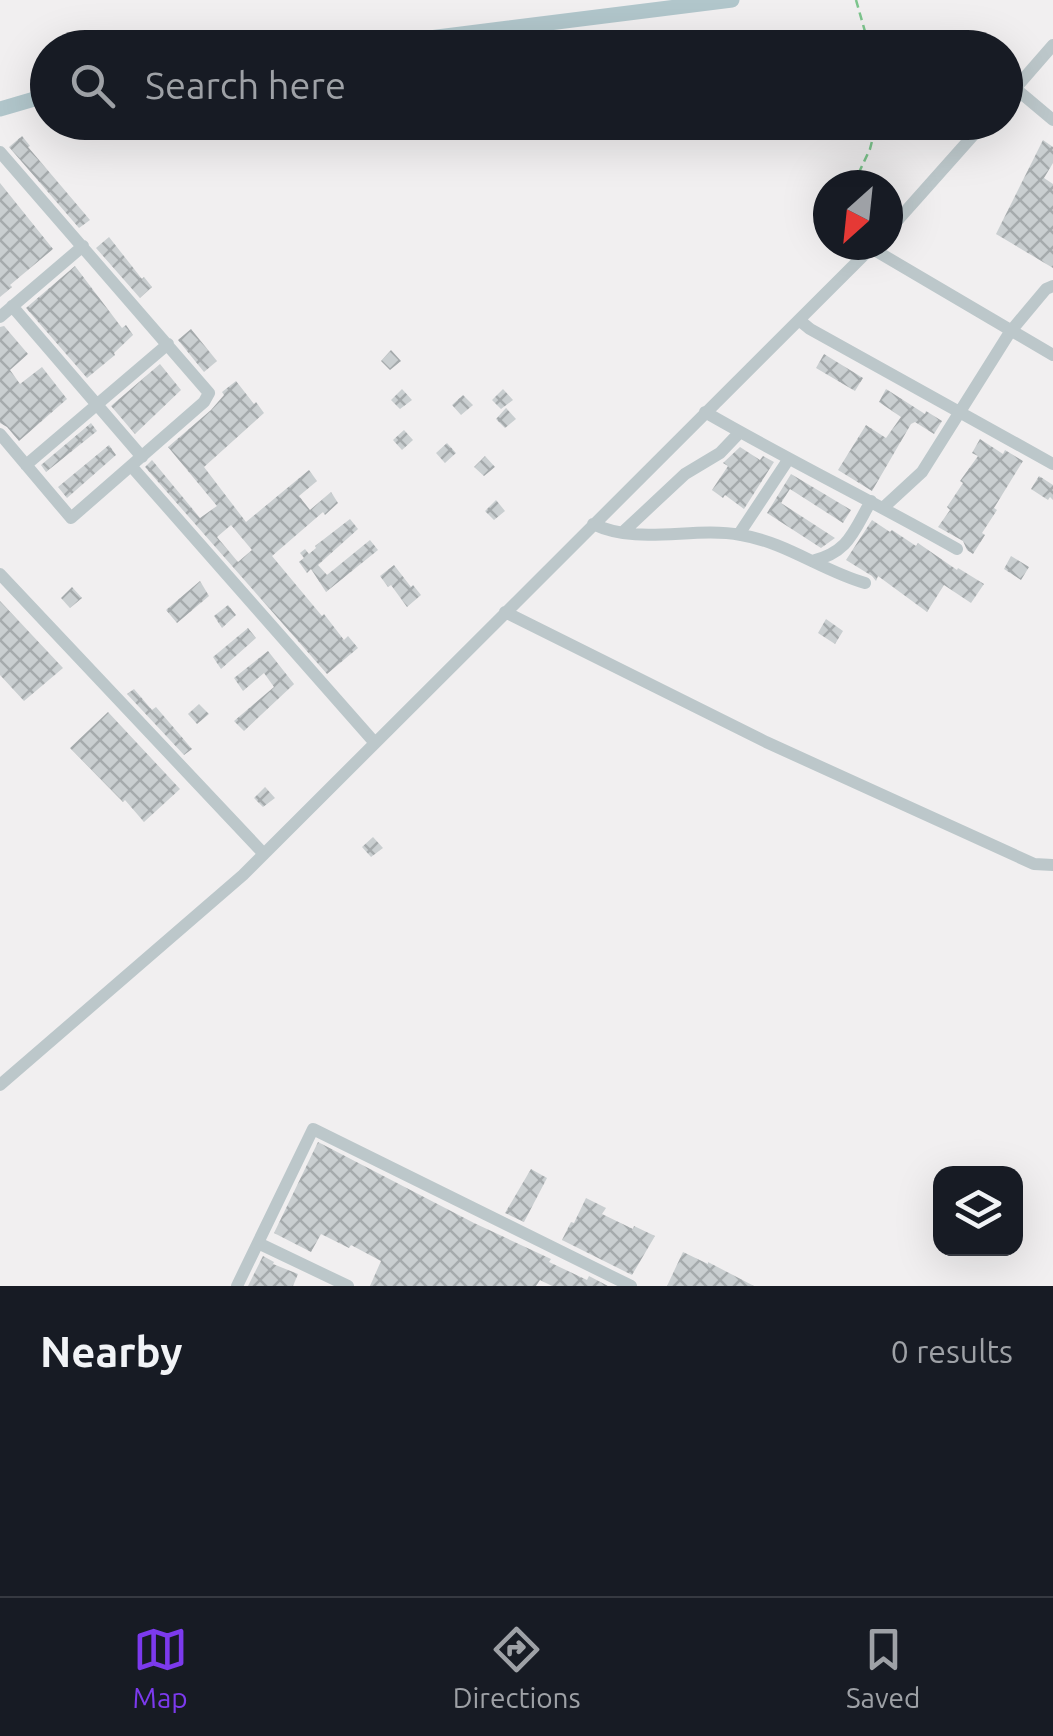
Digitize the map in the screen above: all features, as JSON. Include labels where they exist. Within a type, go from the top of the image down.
[{"type":"main road","points":[[493,30],[732,0]]},
{"type":"main road","points":[[0,109],[30,101]]},
{"type":"street","points":[[1023,79],[1053,45]]},
{"type":"street","points":[[1023,102],[1053,120]]},
{"type":"street","points":[[903,214],[969,140]]},
{"type":"street","points":[[0,152],[209,393],[204,402],[72,518],[0,434]]},
{"type":"street","points":[[0,316],[83,246]]},
{"type":"street","points":[[0,1085],[243,875],[858,260]]},
{"type":"street","points":[[894,260],[1053,355]]},
{"type":"street","points":[[812,562],[832,556],[877,505],[922,472],[1010,332],[1046,289],[1053,286]]},
{"type":"street","points":[[12,306],[97,404],[137,462],[375,743]]},
{"type":"street","points":[[799,320],[810,330],[1053,464]]},
{"type":"street","points":[[26,465],[168,344]]},
{"type":"street","points":[[705,412],[957,549]]},
{"type":"street","points":[[623,532],[685,474],[720,453],[740,432]]},
{"type":"street","points":[[739,534],[788,460]]},
{"type":"street","points":[[593,524],[653,535],[739,534],[865,583]]},
{"type":"street","points":[[0,574],[264,854]]},
{"type":"street","points":[[506,612],[766,742],[1034,864],[1053,865]]},
{"type":"street","points":[[237,1286],[313,1130],[631,1286]]},
{"type":"street","points":[[258,1243],[348,1286]]},
{"type":"path","points":[[856,0],[865,30]]},
{"type":"path","points":[[861,170],[872,140]]},
{"type":"building","points":[[22,136],[90,220],[79,228],[9,147]]},
{"type":"building","points":[[1043,140],[1053,147],[1053,163],[1044,178],[1053,184],[1053,268],[996,234]]},
{"type":"building","points":[[0,183],[53,249],[0,297]]},
{"type":"building","points":[[109,237],[152,287],[140,298],[96,248]]},
{"type":"building","points":[[75,266],[122,328],[126,325],[133,335],[87,378],[26,308]]},
{"type":"building","points":[[4,326],[28,354],[10,370],[20,384],[42,367],[67,399],[19,441],[0,423],[0,327]]},
{"type":"building","points":[[191,329],[217,361],[204,372],[178,340]]},
{"type":"building","points":[[391,350],[401,361],[390,370],[381,361]]},
{"type":"building","points":[[824,354],[863,378],[855,391],[816,368]]},
{"type":"building","points":[[160,364],[181,390],[135,434],[111,406]]},
{"type":"building","points":[[236,381],[264,413],[204,467],[246,522],[309,470],[317,481],[299,496],[310,510],[331,492],[338,503],[272,556],[344,640],[348,636],[358,648],[327,674],[145,467],[152,460],[200,518],[217,506],[168,447],[211,410],[224,395],[222,392]],"holes":[[[231,525],[252,550],[238,562],[217,537]]]},
{"type":"building","points":[[402,389],[412,400],[400,409],[391,400]]},
{"type":"building","points":[[503,389],[513,400],[501,409],[492,400]]},
{"type":"building","points":[[886,389],[942,421],[934,434],[915,422],[911,424],[872,491],[838,470],[866,425],[886,438],[901,417],[879,402]]},
{"type":"building","points":[[463,395],[473,405],[461,415],[452,405]]},
{"type":"building","points":[[506,408],[516,419],[505,428],[496,419]]},
{"type":"building","points":[[91,423],[97,431],[46,472],[41,465]]},
{"type":"building","points":[[404,430],[413,440],[402,450],[393,440]]},
{"type":"building","points":[[980,439],[1023,461],[994,508],[997,510],[973,554],[963,541],[938,527],[963,483],[960,481],[978,456],[972,453]]},
{"type":"building","points":[[447,443],[456,453],[445,463],[436,453]]},
{"type":"building","points":[[109,445],[116,455],[67,498],[58,487]]},
{"type":"building","points":[[740,447],[760,460],[763,456],[774,462],[744,509],[712,490],[728,466],[723,463]]},
{"type":"building","points":[[485,456],[495,467],[484,476],[474,467]]},
{"type":"building","points":[[791,474],[851,510],[843,523],[790,489],[781,503],[835,538],[821,548],[767,513]]},
{"type":"building","points":[[1039,476],[1053,485],[1053,500],[1031,489]]},
{"type":"building","points":[[496,500],[505,511],[494,520],[485,511]]},
{"type":"building","points":[[350,519],[358,529],[318,565],[327,575],[370,540],[378,550],[326,592],[311,569],[307,573],[299,562],[304,558],[300,553],[305,549],[309,554]]},
{"type":"building","points":[[872,520],[984,584],[971,603],[944,585],[927,612],[878,576],[876,581],[846,560]]},
{"type":"building","points":[[1011,556],[1029,567],[1021,580],[1004,569]]},
{"type":"building","points":[[394,565],[421,595],[407,607],[380,576]]},
{"type":"building","points":[[200,581],[209,596],[177,623],[166,610]]},
{"type":"building","points":[[72,587],[82,598],[70,608],[61,598]]},
{"type":"building","points":[[0,601],[63,668],[24,701],[0,675]]},
{"type":"building","points":[[228,605],[236,615],[222,628],[214,616]]},
{"type":"building","points":[[826,619],[843,631],[835,644],[818,633]]},
{"type":"building","points":[[248,628],[256,638],[221,669],[213,657]]},
{"type":"building","points":[[268,651],[294,684],[244,731],[234,721],[274,687],[264,673],[243,691],[234,678]]},
{"type":"building","points":[[134,689],[152,710],[156,707],[192,749],[184,755],[127,694]]},
{"type":"building","points":[[199,704],[209,714],[197,724],[188,714]]},
{"type":"building","points":[[108,712],[180,789],[144,822],[70,748]]},
{"type":"building","points":[[265,787],[275,798],[263,807],[254,798]]},
{"type":"building","points":[[373,837],[383,848],[371,857],[362,847]]},
{"type":"building","points":[[318,1142],[551,1259],[549,1262],[608,1286],[552,1286],[540,1280],[536,1286],[370,1286],[381,1261],[321,1234],[311,1252],[274,1233]]},
{"type":"building","points":[[531,1169],[547,1178],[524,1222],[505,1213]]},
{"type":"building","points":[[586,1198],[606,1208],[602,1214],[655,1236],[632,1275],[562,1240]]},
{"type":"building","points":[[683,1252],[708,1262],[754,1286],[667,1286]]},
{"type":"building","points":[[263,1256],[298,1274],[293,1286],[248,1286]]}]
